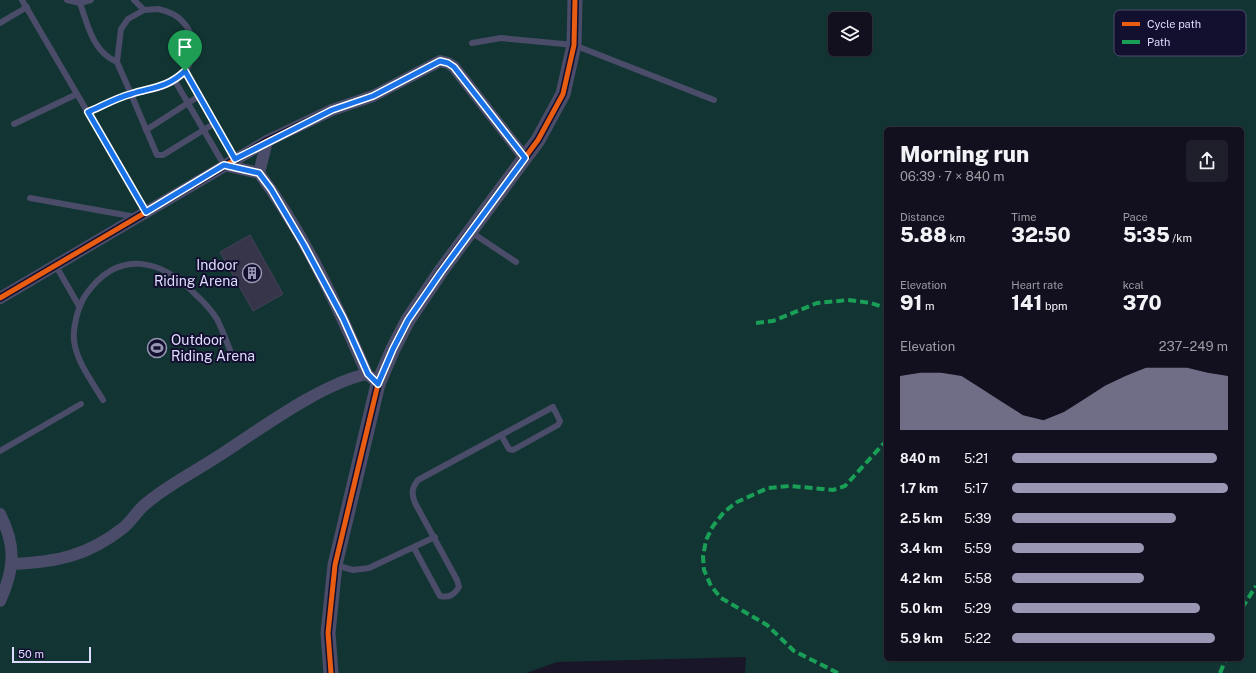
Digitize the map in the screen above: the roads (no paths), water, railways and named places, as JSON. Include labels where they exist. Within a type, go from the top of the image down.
[{"type":"street","points":[[331,673],[328,633],[335,565],[373,379],[393,349],[408,320],[538,140],[563,94],[574,45],[575,0]]},
{"type":"street","points":[[0,298],[267,141],[332,110],[373,96],[440,61],[448,63],[454,67],[525,158]]},
{"type":"street","points":[[259,173],[267,141]]},
{"type":"street","points":[[224,165],[259,173],[271,189],[304,245],[343,318],[373,379]]},
{"type":"street","points":[[13,564],[43,562],[67,558],[108,540],[125,527],[148,502],[287,413],[337,384],[373,379]]},
{"type":"street","points":[[0,514],[8,530],[13,564],[0,601]]},
{"type":"lane","points":[[22,0],[88,112],[142,215]]},
{"type":"lane","points":[[67,0],[80,3],[91,0]]},
{"type":"lane","points":[[134,0],[144,10]]},
{"type":"lane","points":[[80,3],[96,44],[106,58],[117,62]]},
{"type":"lane","points":[[0,23],[26,7]]},
{"type":"lane","points":[[88,112],[131,94],[175,81],[185,71],[192,59],[193,45],[190,32],[182,20],[171,13],[158,9],[144,10],[128,19],[121,29],[117,62],[131,94],[146,130],[154,151],[157,155],[163,155],[204,129],[215,124]]},
{"type":"lane","points":[[472,43],[500,38],[574,45],[714,100]]},
{"type":"lane","points":[[185,71],[235,159]]},
{"type":"lane","points":[[175,81],[224,165]]},
{"type":"lane","points":[[14,124],[77,94]]},
{"type":"lane","points":[[146,130],[199,96]]},
{"type":"lane","points":[[30,198],[142,215]]},
{"type":"lane","points":[[471,232],[516,262]]},
{"type":"lane","points":[[103,400],[79,357],[74,344],[80,306],[94,284],[118,267],[126,264],[143,263],[157,266],[180,280],[204,302],[217,319],[230,350]]},
{"type":"lane","points":[[56,266],[80,306]]},
{"type":"lane","points":[[0,451],[81,404]]},
{"type":"lane","points":[[414,548],[440,596],[451,596],[459,587],[457,580],[412,496],[413,488],[418,480],[501,435],[553,407],[560,423],[519,447],[510,450],[501,435]]},
{"type":"lane","points":[[335,565],[353,570],[369,568],[435,538]]},
{"type":"place","name":"Indoor Riding Arena","points":[[252,273]]},
{"type":"place","name":"Outdoor Riding Arena","points":[[157,348]]}]
